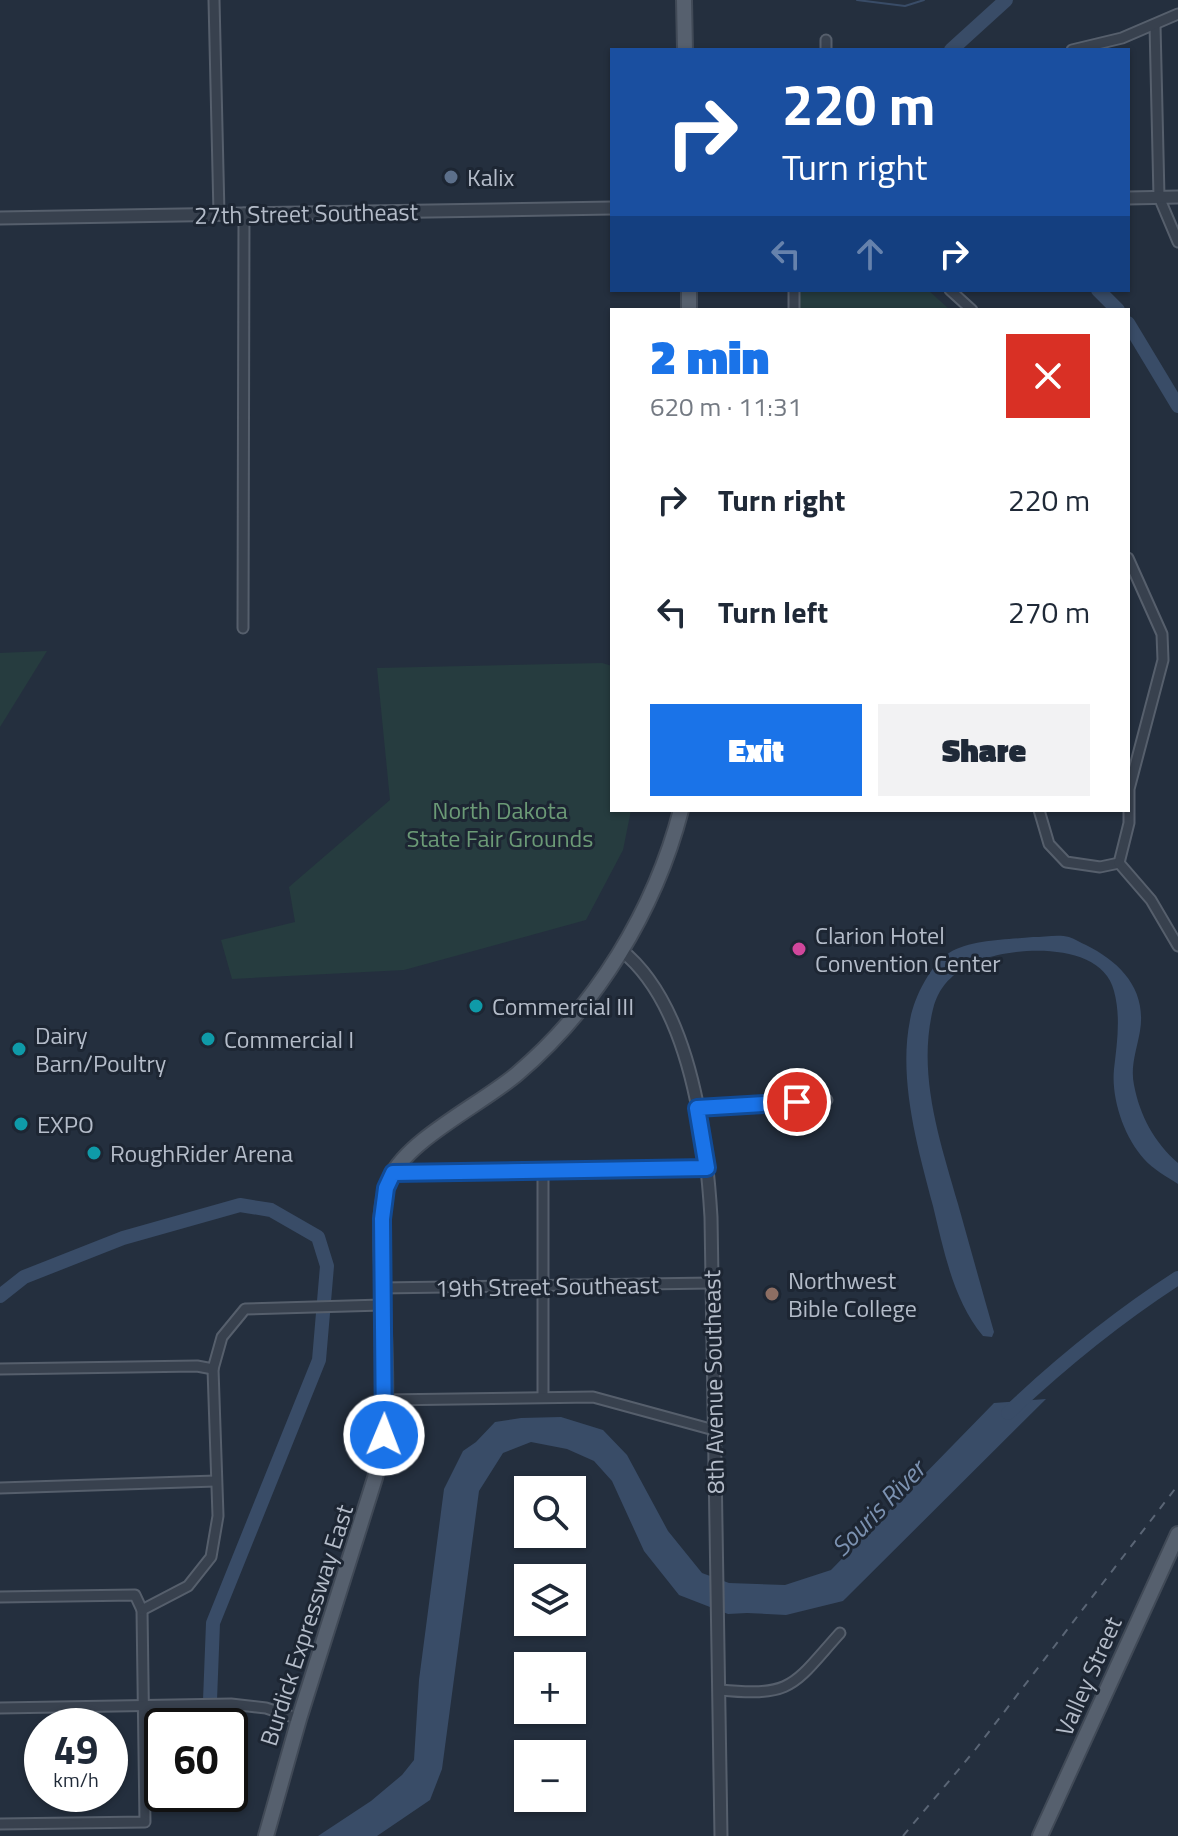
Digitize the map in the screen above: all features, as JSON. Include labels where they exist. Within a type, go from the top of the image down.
[{"type":"main road","points":[[684,0],[685,48]]},
{"type":"main road","name":"Burdick Expressway East","points":[[580,1008],[621,950],[662,870],[680,812]]},
{"type":"main road","name":"Burdick Expressway East","points":[[266,1835],[382,1448],[383,1210],[386,1188],[393,1173],[416,1148],[518,1074],[551,1043],[593,992]]},
{"type":"main road","name":"Valley Street","points":[[1040,1836],[1178,1534]]},
{"type":"street","points":[[214,0],[219,214]]},
{"type":"street","points":[[1080,48],[1122,38],[1178,14]]},
{"type":"street","points":[[1155,25],[1159,197],[1178,242]]},
{"type":"street","points":[[1130,198],[1178,197]]},
{"type":"street","name":"27th Street Southeast","points":[[0,218],[610,208]]},
{"type":"street","points":[[243,628],[244,213]]},
{"type":"street","points":[[952,292],[970,308]]},
{"type":"street","points":[[1130,562],[1162,634],[1163,660],[1130,785]]},
{"type":"street","points":[[1040,812],[1049,844],[1066,862],[1100,867],[1119,863]]},
{"type":"street","points":[[1119,863],[1129,812]]},
{"type":"street","points":[[1119,863],[1151,900],[1178,946]]},
{"type":"street","name":"8th Avenue Southeast","points":[[621,950],[634,960],[665,1004],[682,1048],[697,1108],[707,1168],[712,1283],[721,1836]]},
{"type":"street","points":[[697,1108],[827,1100]]},
{"type":"street","points":[[393,1173],[707,1168]]},
{"type":"street","points":[[543,1169],[543,1397]]},
{"type":"street","name":"19th Street Southeast","points":[[382,1288],[712,1283]]},
{"type":"street","points":[[142,1610],[188,1586],[211,1557],[218,1516],[213,1369],[222,1337],[245,1309],[382,1305]]},
{"type":"street","points":[[0,1369],[197,1366],[213,1369]]},
{"type":"street","points":[[384,1400],[593,1397],[714,1430]]},
{"type":"street","points":[[0,1488],[216,1481]]},
{"type":"street","points":[[0,1597],[135,1595],[142,1610],[145,1822],[0,1824]]},
{"type":"street","points":[[720,1690],[780,1691],[798,1680],[840,1633]]},
{"type":"street","points":[[0,1708],[231,1704],[266,1708],[299,1719]]},
{"type":"green space","points":[[798,292],[930,292],[948,308],[799,308]]},
{"type":"green space","points":[[47,651],[0,727],[0,653]]},
{"type":"green space","name":"North Dakota State Fair Grounds","points":[[602,663],[610,665],[610,812],[631,812],[623,850],[586,920],[404,970],[232,979],[221,940],[295,922],[289,887],[390,800],[377,668]]},
{"type":"water","points":[[1056,936],[1071,938],[1110,960],[1135,990],[1141,1016],[1133,1064],[1134,1085],[1149,1128],[1178,1163],[1178,1184],[1144,1159],[1130,1140],[1120,1117],[1114,1081],[1117,1010],[1114,991],[1106,975],[1076,956],[1036,951],[997,955],[957,973],[940,991],[933,1009],[929,1034],[929,1083],[944,1156],[994,1332],[992,1337],[983,1336],[957,1291],[921,1161],[911,1114],[906,1066],[910,1020],[929,974],[949,953],[990,941]]},
{"type":"water","points":[[1046,1399],[843,1601],[786,1615],[728,1614],[679,1595],[644,1551],[612,1481],[594,1461],[567,1449],[531,1442],[503,1453],[479,1491],[442,1769],[430,1800],[377,1836],[318,1836],[371,1801],[402,1775],[414,1760],[419,1680],[444,1489],[463,1451],[495,1422],[561,1417],[603,1430],[627,1455],[668,1531],[702,1573],[729,1583],[785,1585],[831,1570],[994,1403]]},
{"type":"waterway","points":[[857,0],[905,6],[924,0]]},
{"type":"waterway","name":"Souris River","points":[[953,48],[1006,0]]},
{"type":"waterway","name":"Souris River","points":[[1100,292],[1116,308]]},
{"type":"waterway","name":"Souris River","points":[[1130,326],[1178,406]]},
{"type":"waterway","points":[[0,1296],[24,1277],[123,1238],[240,1205],[271,1210],[318,1237],[327,1266],[319,1360],[213,1623],[210,1708]]},
{"type":"waterway","name":"Souris River","points":[[1008,1413],[1090,1342],[1178,1278]]},
{"type":"railway","points":[[903,1836],[975,1750],[1178,1485]]},
{"type":"place","name":"Kalix","points":[[451,177]]},
{"type":"place","name":"Clarion Hotel Convention Center","points":[[799,949]]},
{"type":"place","name":"Commercial III","points":[[476,1006]]},
{"type":"place","name":"Commercial I","points":[[208,1039]]},
{"type":"place","name":"Dairy Barn/Poultry","points":[[19,1049]]},
{"type":"place","name":"EXPO","points":[[21,1124]]},
{"type":"place","name":"RoughRider Arena","points":[[94,1153]]},
{"type":"place","name":"Northwest Bible College","points":[[772,1294]]},
{"type":"route","points":[[384,1435],[382,1219],[386,1188],[393,1173],[707,1168],[697,1108],[797,1102]]}]
